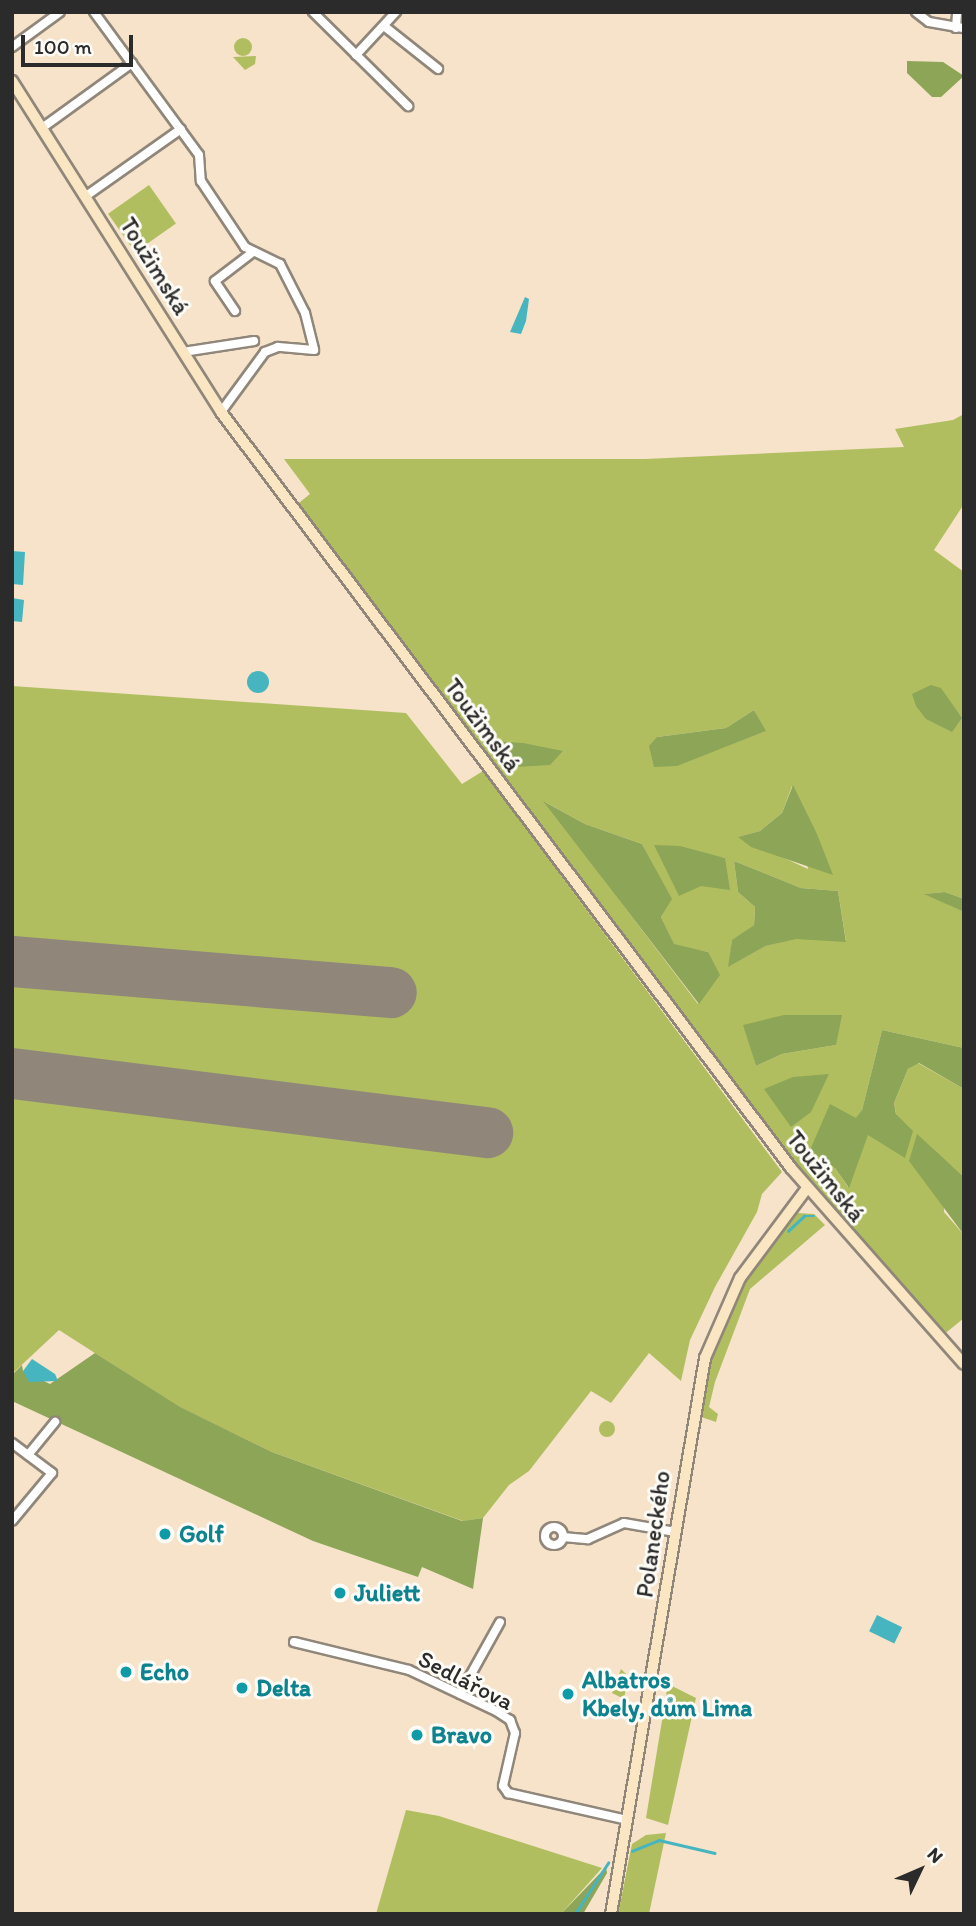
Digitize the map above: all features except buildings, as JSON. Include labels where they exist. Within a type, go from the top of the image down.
[{"type":"street","points":[[12,47],[60,12]]},
{"type":"street","points":[[94,12],[201,158],[202,183],[244,247],[269,257],[283,269],[305,313],[314,350],[278,347],[265,352],[221,412]]},
{"type":"street","points":[[313,12],[408,106]]},
{"type":"street","points":[[356,55],[396,12]]},
{"type":"street","points":[[916,12],[929,22],[960,28],[957,12]]},
{"type":"street","points":[[384,26],[438,69]]},
{"type":"street","points":[[42,128],[132,63]]},
{"type":"street","name":"Toužimská","points":[[12,81],[221,412],[807,1188],[964,1364]]},
{"type":"street","points":[[86,196],[181,129]]},
{"type":"street","points":[[215,281],[253,252]]},
{"type":"street","points":[[209,273],[235,311]]},
{"type":"street","points":[[183,352],[254,341]]},
{"type":"street","name":"Polaneckého","points":[[611,1914],[696,1397],[717,1325],[740,1278],[807,1188]]},
{"type":"street","points":[[28,1455],[55,1422]]},
{"type":"street","points":[[12,1443],[52,1474],[12,1521]]},
{"type":"street","points":[[563,1536],[588,1539],[624,1523],[675,1532]]},
{"type":"street","points":[[460,1694],[500,1622]]},
{"type":"street","name":"Sedlářova","points":[[294,1642],[409,1670],[460,1694],[513,1725],[503,1786],[508,1793],[628,1820]]},
{"type":"green space","points":[[239,38],[247,38],[252,47],[250,54],[239,56],[234,51],[234,43]]},
{"type":"green space","points":[[256,56],[255,64],[245,70],[233,57]]},
{"type":"green space","points":[[907,61],[943,62],[964,76],[941,97],[932,97],[907,73]]},
{"type":"green space","points":[[149,185],[176,224],[135,252],[108,214]]},
{"type":"green space","points":[[964,414],[964,504],[934,550],[964,572],[964,899],[945,892],[926,894],[964,912],[964,1048],[882,1030],[862,1110],[835,1168],[848,1187],[868,1134],[905,1157],[894,1103],[908,1069],[918,1063],[964,1089],[964,1177],[945,1160],[944,1212],[964,1235],[964,1318],[942,1336],[797,1167],[295,506],[310,494],[284,459],[645,459],[904,447],[895,429],[953,420]],"holes":[[[754,710],[765,731],[719,749],[657,737],[726,728]],[[792,786],[808,869],[739,837],[760,831],[782,813]],[[545,802],[585,824],[642,844],[671,899],[661,917],[674,945],[708,952],[698,1004]],[[705,854],[725,858],[710,886],[701,886]],[[734,861],[801,888],[838,891],[846,941],[797,938],[766,946],[729,966],[732,941],[754,925],[755,907],[738,892]],[[744,1025],[836,1045],[782,1054],[756,1066]]]},
{"type":"green space","points":[[931,685],[941,688],[962,718],[952,732],[926,719],[916,706],[912,694]]},
{"type":"green space","points":[[12,686],[406,713],[462,784],[483,771],[782,1172],[762,1194],[757,1212],[715,1287],[690,1340],[681,1381],[649,1353],[611,1403],[591,1391],[529,1471],[509,1485],[483,1518],[463,1521],[272,1452],[179,1407],[59,1330],[12,1374]]},
{"type":"green space","points":[[754,710],[766,731],[677,766],[654,767],[649,746],[657,737],[726,728]]},
{"type":"green space","points":[[492,741],[523,743],[563,751],[550,765],[516,767]]},
{"type":"green space","points":[[793,785],[833,875],[751,847],[738,837],[760,831],[782,813]]},
{"type":"green space","points":[[543,801],[585,824],[642,844],[672,899],[661,917],[674,944],[708,952],[720,975],[699,1004]]},
{"type":"green space","points":[[654,845],[680,846],[725,858],[730,890],[701,886],[679,896]]},
{"type":"green space","points":[[734,861],[801,888],[838,891],[846,942],[796,939],[766,946],[728,967],[732,940],[754,925],[755,907],[738,892]]},
{"type":"green space","points":[[945,892],[964,899],[964,912],[924,894]]},
{"type":"green space","points":[[784,1015],[842,1015],[836,1045],[782,1054],[756,1066],[743,1025]]},
{"type":"green space","points":[[882,1030],[964,1048],[964,1089],[919,1063],[908,1069],[894,1103],[896,1114],[913,1131],[905,1158],[868,1135],[849,1188],[835,1168],[810,1150],[830,1104],[856,1118],[862,1110]]},
{"type":"green space","points":[[829,1074],[811,1112],[791,1127],[764,1089],[793,1077]]},
{"type":"green space","points":[[917,1134],[964,1177],[964,1235],[909,1161]]},
{"type":"green space","points":[[798,1213],[814,1214],[825,1225],[750,1289],[715,1382],[709,1407],[718,1414],[716,1422],[701,1417],[709,1361],[732,1303],[748,1274]]},
{"type":"green space","points":[[95,1353],[180,1407],[272,1452],[462,1521],[483,1518],[473,1589],[422,1567],[418,1577],[313,1541],[12,1401],[12,1375],[22,1365],[23,1371],[50,1384]]},
{"type":"green space","points":[[604,1421],[610,1421],[615,1429],[613,1435],[604,1437],[599,1432],[599,1426]]},
{"type":"green space","points":[[621,1669],[628,1676],[624,1699],[612,1693]]},
{"type":"green space","points":[[668,1684],[696,1698],[668,1825],[646,1818]]},
{"type":"green space","points":[[406,1810],[439,1816],[602,1868],[561,1914],[376,1914]]},
{"type":"green space","points":[[666,1833],[649,1914],[618,1914],[632,1844],[646,1835]]},
{"type":"green space","points":[[606,1867],[607,1873],[583,1914],[561,1914]]},
{"type":"water","points":[[525,297],[529,299],[521,334],[510,332]]},
{"type":"water","points":[[12,551],[25,552],[23,585],[12,584]]},
{"type":"water","points":[[12,598],[24,600],[22,622],[12,621]]},
{"type":"water","points":[[258,671],[266,674],[269,682],[266,690],[258,693],[250,690],[247,682],[250,674]]},
{"type":"water","points":[[32,1359],[55,1374],[58,1381],[29,1382],[23,1371]]},
{"type":"water","points":[[877,1615],[902,1627],[894,1643],[869,1631]]},
{"type":"waterway","points":[[788,1231],[804,1216],[814,1216]]},
{"type":"waterway","points":[[632,1851],[659,1840],[715,1853]]},
{"type":"waterway","points":[[575,1914],[608,1863]]},
{"type":"runway","points":[[12,961],[391,992]]},
{"type":"runway","points":[[12,1073],[487,1132]]},
{"type":"place","name":"Golf","points":[[165,1534]]},
{"type":"place","name":"Juliett","points":[[340,1593]]},
{"type":"place","name":"Echo","points":[[126,1672]]},
{"type":"place","name":"Delta","points":[[242,1688]]},
{"type":"place","name":"Albatros Kbely, dům Lima","points":[[568,1694]]},
{"type":"place","name":"Bravo","points":[[417,1735]]}]
